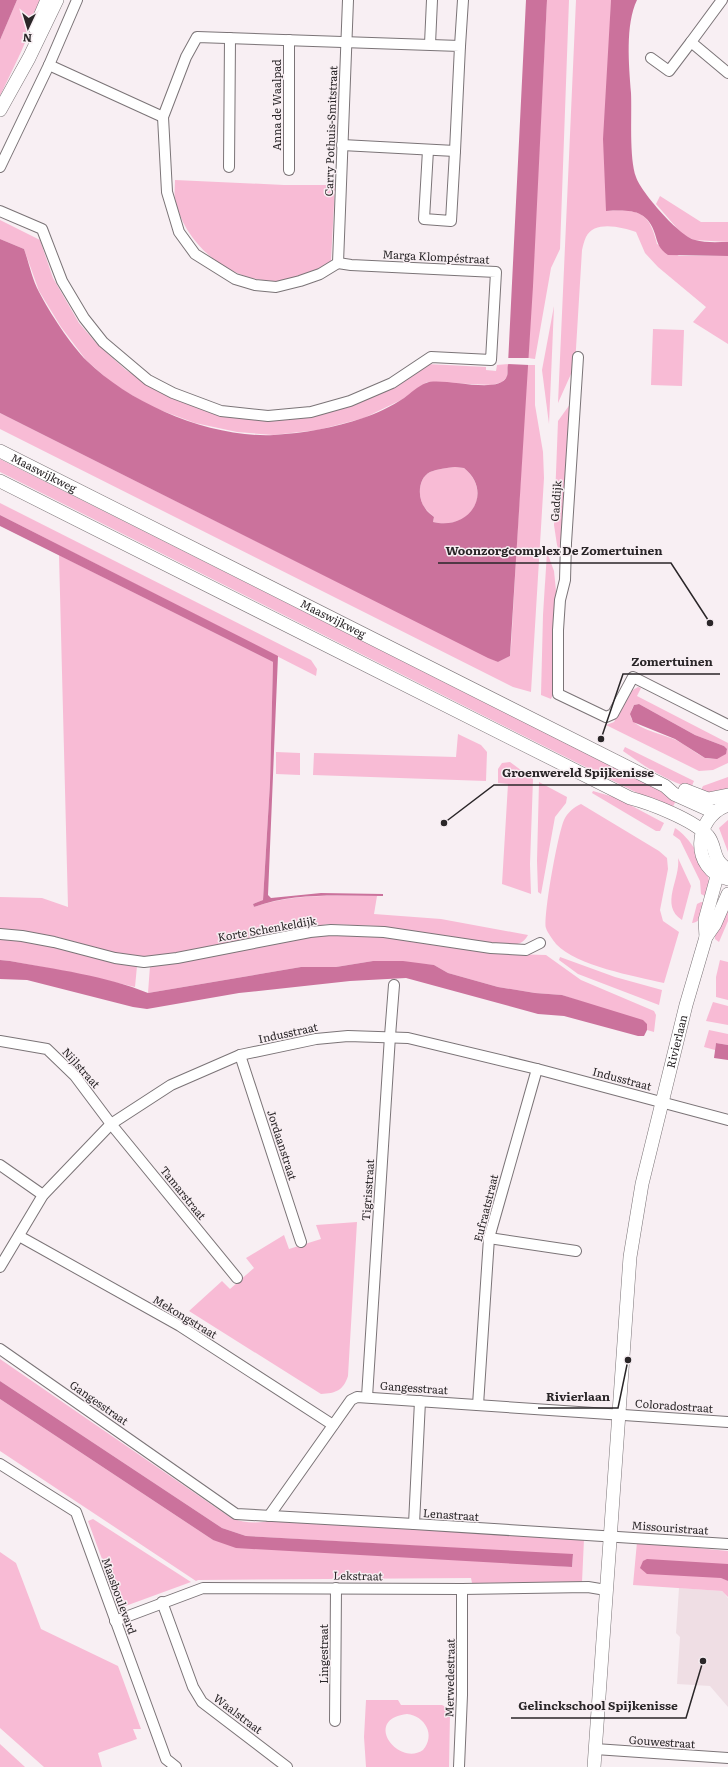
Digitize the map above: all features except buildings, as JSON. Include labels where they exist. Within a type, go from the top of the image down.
[{"type":"street","points":[[12,87],[47,0]]},
{"type":"street","points":[[0,110],[30,58],[57,0]]},
{"type":"street","points":[[0,167],[49,65],[77,0]]},
{"type":"street","name":"Carry Pothuis-Smitstraat","points":[[338,263],[348,0]]},
{"type":"street","points":[[430,44],[432,0]]},
{"type":"street","points":[[428,150],[424,219],[452,221],[463,0]]},
{"type":"street","points":[[651,58],[669,71],[722,0]]},
{"type":"street","points":[[338,263],[320,274],[276,287],[255,285],[235,279],[194,254],[179,232],[167,192],[164,117],[186,57],[197,37],[460,46]]},
{"type":"street","points":[[229,167],[230,38]]},
{"type":"street","name":"Anna de Waalpad","points":[[289,40],[289,170]]},
{"type":"street","points":[[691,42],[727,70],[728,73]]},
{"type":"street","points":[[49,65],[164,117]]},
{"type":"street","points":[[342,145],[455,151]]},
{"type":"street","name":"Marga Klompéstraat","points":[[0,211],[42,229],[62,281],[84,318],[103,342],[148,380],[173,393],[221,411],[268,416],[311,412],[350,401],[392,383],[431,357],[491,360],[496,272],[351,265],[338,263]]},
{"type":"street","name":"Gaddijk","points":[[578,357],[565,580],[560,600],[558,630],[558,694],[606,718],[613,714],[633,677],[728,725]]},
{"type":"street","name":"Maaswijkweg","points":[[0,451],[666,786],[674,794],[714,812]]},
{"type":"street","points":[[0,481],[630,798],[645,809],[701,834]]},
{"type":"street","name":"Maaswijkweg","points":[[666,786],[677,787],[702,798],[722,796]]},
{"type":"street","points":[[724,874],[705,860],[700,845],[701,834],[708,819],[714,812],[728,805]]},
{"type":"street","name":"Rivierlaan","points":[[594,1767],[630,1257],[642,1184],[661,1102],[706,937],[705,920],[724,874]]},
{"type":"street","name":"Rivierlaan","points":[[706,937],[715,924],[728,894]]},
{"type":"street","name":"Korte Schenkeldijk","points":[[0,934],[22,936],[54,942],[115,958],[144,962],[178,958],[310,932],[331,930],[384,932],[491,948],[526,950],[540,943]]},
{"type":"street","name":"Tigrisstraat","points":[[367,1397],[394,985]]},
{"type":"street","name":"Indusstraat","points":[[0,1267],[43,1195],[111,1124],[171,1085],[240,1055],[316,1038],[390,1036],[408,1038],[537,1069],[728,1120]]},
{"type":"street","name":"Nijlstraat","points":[[0,1041],[47,1049],[75,1076],[111,1124]]},
{"type":"street","name":"Jordaanstraat","points":[[240,1055],[301,1242]]},
{"type":"street","name":"Eufraatstraat","points":[[478,1405],[489,1238],[537,1069]]},
{"type":"street","name":"Tamarstraat","points":[[111,1124],[237,1278]]},
{"type":"street","points":[[0,1165],[43,1195]]},
{"type":"street","name":"Mekongstraat","points":[[19,1236],[180,1326],[333,1425]]},
{"type":"street","points":[[489,1238],[576,1251]]},
{"type":"street","name":"Gangesstraat","points":[[0,1349],[236,1514],[414,1524]]},
{"type":"street","name":"Gangesstraat","points":[[269,1516],[351,1400],[357,1397],[618,1414]]},
{"type":"street","name":"Lenastraat","points":[[420,1401],[414,1524],[610,1536]]},
{"type":"street","name":"Coloradostraat","points":[[618,1414],[728,1422]]},
{"type":"street","name":"Maasboulevard","points":[[0,1464],[76,1512],[166,1759],[176,1767]]},
{"type":"street","name":"Missouristraat","points":[[610,1536],[728,1544]]},
{"type":"street","name":"Lekstraat","points":[[115,1621],[162,1602],[203,1588],[462,1589],[588,1587],[606,1590]]},
{"type":"street","name":"Lingestraat","points":[[335,1721],[336,1588]]},
{"type":"street","name":"Merwedestraat","points":[[459,1767],[462,1695],[462,1589]]},
{"type":"street","name":"Waalstraat","points":[[162,1602],[193,1687],[202,1702],[287,1767]]},
{"type":"street","name":"Gouwestraat","points":[[595,1749],[728,1758]]},
{"type":"shaded area","points":[[0,0],[17,0],[0,40]]},
{"type":"shaded area","points":[[17,0],[43,0],[0,96],[0,40]]},
{"type":"shaded area","points":[[526,0],[547,0],[533,286],[510,656],[498,662],[0,413],[0,239],[24,249],[32,276],[44,300],[67,337],[87,361],[105,377],[126,392],[149,405],[199,425],[225,431],[274,435],[330,427],[352,422],[379,412],[404,398],[426,383],[444,382],[494,385],[502,382],[507,376]],"holes":[[[455,467],[464,468],[473,478],[477,488],[477,498],[474,507],[467,515],[458,521],[446,523],[433,522],[434,517],[422,504],[420,488],[423,479],[430,472],[436,470]]]},
{"type":"shaded area","points":[[547,0],[569,0],[560,249],[551,268],[535,359],[528,358]]},
{"type":"shaded area","points":[[576,0],[611,0],[607,211],[618,210],[641,214],[650,225],[657,244],[679,256],[728,256],[728,344],[693,322],[706,307],[658,267],[645,253],[636,232],[609,226],[595,228],[586,237],[582,250],[575,365],[558,403]]},
{"type":"shaded area","points":[[611,0],[637,0],[633,10],[629,33],[629,70],[631,93],[632,159],[639,184],[653,203],[671,223],[688,237],[699,241],[728,242],[728,256],[668,255],[658,243],[652,226],[642,215],[630,211],[606,211],[603,139]]},
{"type":"shaded area","points":[[175,180],[284,185],[335,185],[331,261],[298,278],[278,281],[258,279],[238,274],[220,264],[204,251],[191,235],[181,218],[175,198]]},
{"type":"shaded area","points":[[660,196],[701,222],[728,222],[728,242],[694,240],[682,234],[656,204]]},
{"type":"shaded area","points":[[0,220],[40,240],[53,278],[79,323],[97,344],[126,370],[163,393],[206,410],[316,415],[357,404],[398,383],[427,364],[486,367],[486,370],[496,371],[497,365],[508,364],[507,377],[502,382],[492,385],[427,382],[401,400],[364,418],[318,430],[273,435],[237,432],[195,423],[152,407],[113,384],[86,360],[61,327],[39,291],[24,249],[0,239]]},
{"type":"shaded area","points":[[554,306],[549,424],[542,370]]},
{"type":"shaded area","points":[[653,329],[684,330],[682,386],[651,385]]},
{"type":"shaded area","points":[[527,365],[535,365],[535,405],[543,452],[544,478],[531,692],[513,687],[0,429],[0,413],[498,662],[510,656],[511,647]]},
{"type":"shaded area","points":[[573,400],[565,568],[557,545],[554,525],[558,421]]},
{"type":"shaded area","points":[[0,459],[677,799],[671,810],[0,472]]},
{"type":"shaded area","points":[[455,467],[464,468],[473,478],[477,488],[477,498],[474,508],[458,521],[446,523],[433,522],[434,517],[422,504],[420,494],[421,483],[430,472]]},
{"type":"shaded area","points":[[0,503],[311,660],[317,669],[316,676],[0,515]]},
{"type":"shaded area","points":[[0,515],[278,656],[268,895],[271,898],[321,893],[383,894],[383,896],[301,897],[270,902],[254,907],[253,904],[263,900],[270,783],[273,662],[0,526]]},
{"type":"shaded area","points":[[547,552],[554,571],[556,591],[555,690],[551,699],[541,695],[543,615]]},
{"type":"shaded area","points":[[59,555],[273,662],[270,783],[263,900],[253,904],[254,907],[284,899],[299,897],[377,896],[374,914],[441,919],[528,935],[526,938],[514,945],[507,945],[378,926],[328,924],[253,937],[171,956],[144,958],[111,952],[58,937],[0,929],[0,897],[42,898],[68,907]]},
{"type":"shaded area","points":[[638,687],[641,688],[637,696],[728,743],[728,763],[713,770],[699,771],[606,725],[614,722],[631,691]],"holes":[[[639,704],[695,735],[724,746],[727,750],[725,754],[721,757],[710,759],[705,758],[676,740],[638,725],[631,718],[632,709],[634,705]]]},
{"type":"shaded area","points":[[639,704],[695,735],[724,746],[727,749],[726,754],[717,759],[705,758],[675,739],[633,722],[630,714],[634,705]]},
{"type":"shaded area","points":[[458,734],[481,745],[487,752],[486,781],[313,775],[314,753],[456,757]]},
{"type":"shaded area","points":[[625,747],[694,781],[691,788],[672,781],[647,767],[623,751]]},
{"type":"shaded area","points":[[276,752],[300,753],[300,775],[276,774]]},
{"type":"shaded area","points":[[510,762],[533,779],[530,864],[531,894],[502,884],[508,784],[498,783],[498,769],[502,763]]},
{"type":"shaded area","points":[[728,777],[728,790],[712,794],[700,792],[703,786]]},
{"type":"shaded area","points":[[539,782],[567,797],[566,803],[555,817],[541,894],[538,892],[537,861]]},
{"type":"shaded area","points":[[593,791],[617,798],[664,823],[660,831],[656,831],[592,793]]},
{"type":"shaded area","points":[[581,804],[659,851],[667,858],[668,869],[660,910],[663,921],[679,932],[664,983],[591,964],[565,952],[556,944],[546,928],[549,892],[561,828],[567,815]]},
{"type":"shaded area","points":[[728,820],[728,852],[719,828]]},
{"type":"shaded area","points":[[675,828],[686,837],[705,867],[708,874],[709,883],[707,897],[701,894],[700,881],[680,840],[673,835]]},
{"type":"shaded area","points":[[678,858],[691,886],[682,920],[675,914],[671,899],[677,874]]},
{"type":"shaded area","points":[[701,902],[705,903],[702,916],[698,921],[692,923],[697,904]]},
{"type":"shaded area","points":[[726,910],[728,911],[728,921],[719,942],[715,939],[715,935]]},
{"type":"shaded area","points":[[353,933],[434,941],[511,954],[546,955],[581,980],[654,1011],[656,1015],[654,1032],[647,1030],[647,1024],[562,995],[535,993],[498,987],[448,973],[434,965],[373,961],[336,967],[301,967],[148,993],[150,966],[324,934]]},
{"type":"shaded area","points":[[0,938],[11,938],[81,952],[117,963],[137,966],[135,987],[74,973],[0,960]]},
{"type":"shaded area","points":[[560,957],[615,977],[662,990],[659,1005],[578,974],[559,960]]},
{"type":"shaded area","points":[[0,960],[62,970],[98,978],[148,993],[301,967],[336,967],[373,961],[403,961],[434,965],[448,973],[498,987],[535,993],[562,995],[643,1020],[647,1024],[647,1030],[644,1036],[638,1036],[564,1016],[538,1014],[406,978],[350,981],[239,993],[147,1009],[133,1007],[27,980],[0,979]]},
{"type":"shaded area","points":[[720,960],[728,962],[728,1000],[716,997],[716,977]]},
{"type":"shaded area","points":[[713,1002],[728,1006],[728,1025],[706,1021]]},
{"type":"shaded area","points":[[709,1030],[728,1034],[728,1045],[716,1043],[715,1050],[704,1047]]},
{"type":"shaded area","points":[[716,1043],[728,1045],[728,1060],[714,1058]]},
{"type":"shaded area","points":[[357,1222],[348,1376],[344,1385],[335,1392],[321,1394],[189,1311],[222,1281],[230,1289],[254,1268],[246,1258],[284,1235],[289,1249],[321,1239],[316,1225]]},
{"type":"shaded area","points":[[0,1359],[231,1518],[248,1522],[276,1520],[584,1539],[582,1582],[472,1583],[471,1578],[196,1581],[0,1451],[0,1399],[213,1540],[572,1567],[573,1555],[246,1536],[222,1528],[0,1381]]},
{"type":"shaded area","points":[[0,1381],[222,1528],[246,1536],[573,1554],[572,1567],[236,1548],[213,1540],[0,1399]]},
{"type":"shaded area","points":[[93,1519],[191,1582],[120,1608],[88,1521]]},
{"type":"shaded area","points":[[637,1542],[728,1551],[728,1564],[726,1564],[722,1578],[728,1581],[728,1597],[722,1591],[633,1585]]},
{"type":"shaded area","points":[[0,1552],[16,1563],[41,1629],[118,1666],[141,1729],[133,1729],[137,1739],[98,1753],[102,1767],[44,1767],[0,1728]]},
{"type":"shaded area","points":[[647,1559],[728,1564],[728,1581],[721,1578],[647,1574],[640,1568],[643,1561]]},
{"type":"shaded area","points":[[679,1588],[722,1591],[728,1598],[728,1707],[710,1686],[677,1684],[680,1637],[676,1633]]},
{"type":"shaded area","points":[[366,1700],[398,1700],[401,1705],[442,1705],[448,1708],[450,1714],[449,1767],[366,1767],[364,1737]],"holes":[[[407,1714],[419,1718],[427,1727],[429,1738],[423,1750],[413,1754],[404,1752],[395,1747],[389,1740],[386,1732],[387,1724],[394,1718]]]},
{"type":"shaded area","points":[[0,1744],[25,1767],[0,1767]]},
{"type":"pier","points":[[506,358],[530,358],[529,365],[506,364]]},
{"type":"place","name":"Woonzorgcomplex De Zomertuinen","points":[[710,623]]},
{"type":"place","name":"Zomertuinen","points":[[601,739]]},
{"type":"place","name":"Groenwereld Spijkenisse","points":[[444,823]]},
{"type":"place","name":"Rivierlaan","points":[[628,1360]]},
{"type":"place","name":"Gelinckschool Spijkenisse","points":[[703,1661]]}]
